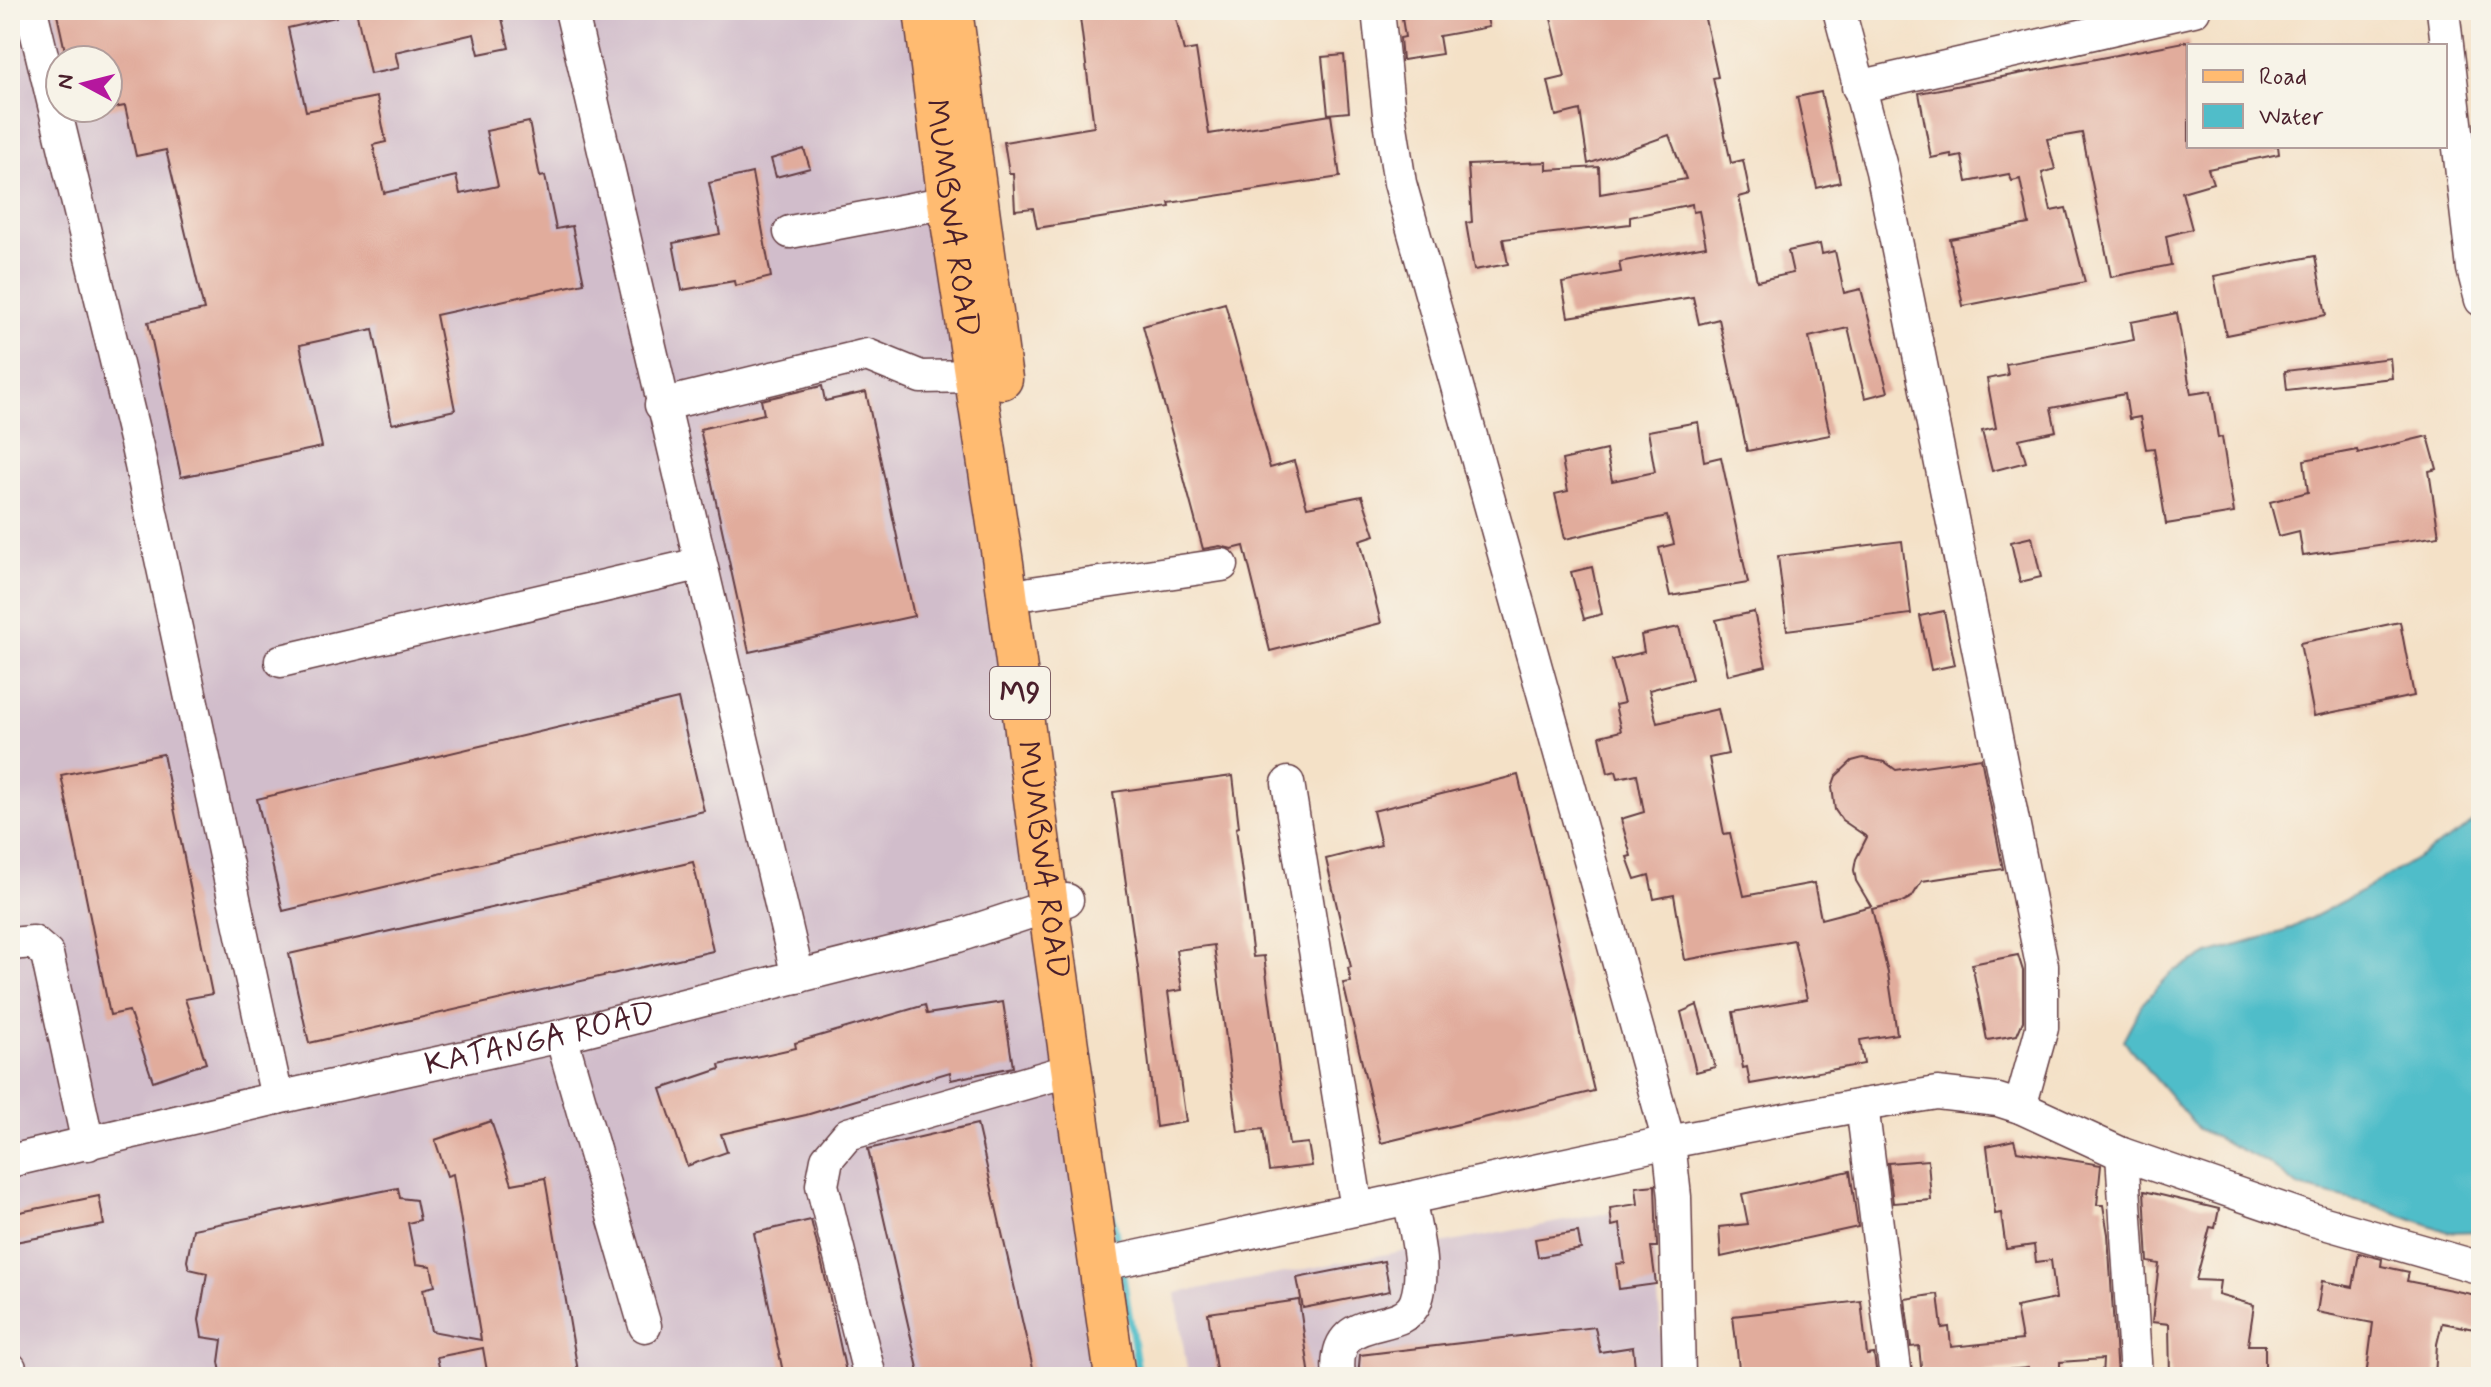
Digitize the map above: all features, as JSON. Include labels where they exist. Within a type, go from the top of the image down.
[{"type":"main road","name":"MUMBWA ROAD","points":[[924,10],[948,202],[1058,902],[1111,1263],[1115,1377]]},
{"type":"main road","name":"MUMBWA ROAD","points":[[952,10],[1031,593],[1071,1070],[1111,1263],[1140,1377]]},
{"type":"street","points":[[31,10],[137,447],[277,1098]]},
{"type":"street","points":[[571,10],[661,405],[798,977]]},
{"type":"street","points":[[1378,10],[1400,183],[1669,1142],[1675,1197],[1679,1377]]},
{"type":"street","points":[[1839,10],[1885,186],[2042,965],[2042,1028],[2020,1107]]},
{"type":"street","points":[[1858,87],[2194,10]]},
{"type":"street","points":[[2443,10],[2447,44]]},
{"type":"street","points":[[2447,45],[2473,269],[2481,300]]},
{"type":"street","points":[[790,232],[948,202]]},
{"type":"street","points":[[661,405],[867,355],[921,377],[974,376]]},
{"type":"street","points":[[281,661],[699,564]]},
{"type":"street","points":[[1031,593],[1222,565]]},
{"type":"street","points":[[1288,783],[1357,1209]]},
{"type":"street","name":"KATANGA ROAD","points":[[10,1161],[561,1036],[958,936],[1058,902]]},
{"type":"street","points":[[10,944],[33,942],[47,954],[88,1144]]},
{"type":"street","points":[[561,1036],[645,1326]]},
{"type":"street","points":[[870,1377],[822,1185],[827,1159],[848,1134],[1071,1070]]},
{"type":"street","points":[[1111,1263],[1669,1142],[1937,1093],[1998,1100],[2020,1107],[2122,1154],[2314,1220],[2481,1268]]},
{"type":"street","points":[[1862,1105],[1896,1377]]},
{"type":"street","points":[[2122,1154],[2136,1377]]},
{"type":"street","points":[[1339,1377],[1336,1357],[1345,1337],[1369,1325],[1404,1316],[1415,1303],[1421,1266],[1409,1198]]},
{"type":"street","points":[[10,1368],[12,1377]]},
{"type":"shaded area","points":[[10,10],[933,10],[1119,1377],[10,1377]]},
{"type":"shaded area","points":[[1613,1212],[1653,1239],[1665,1377],[1188,1377],[1176,1293]]},
{"type":"water","points":[[2481,813],[2481,1231],[2448,1232],[2374,1205],[2299,1187],[2268,1163],[2198,1129],[2123,1040],[2142,1004],[2172,972],[2209,954],[2288,930],[2361,892],[2465,829]]},
{"type":"building","points":[[56,10],[335,10],[336,17],[288,28],[306,111],[377,97],[386,142],[373,145],[384,193],[456,176],[460,194],[498,186],[486,131],[529,122],[540,177],[545,176],[556,229],[572,226],[584,283],[436,315],[455,410],[392,424],[373,329],[300,345],[322,447],[181,477],[148,322],[204,310],[166,150],[136,156],[124,106],[124,44],[63,44]]},
{"type":"building","points":[[356,10],[500,10],[509,48],[479,54],[474,34],[395,52],[399,68],[370,74]]},
{"type":"building","points":[[1079,10],[1174,10],[1184,51],[1196,49],[1209,134],[1331,115],[1340,177],[1169,203],[1170,207],[1037,228],[1033,208],[1015,210],[1013,173],[1009,173],[1004,142],[1094,127]]},
{"type":"building","points":[[1405,10],[1485,10],[1489,27],[1439,36],[1442,54],[1402,60],[1400,38],[1405,37],[1402,18],[1406,17]]},
{"type":"building","points":[[1549,10],[1594,10],[1594,14],[1614,10],[1703,10],[1718,77],[1713,78],[1731,163],[1743,160],[1750,194],[1739,197],[1757,281],[1793,273],[1788,251],[1820,244],[1822,254],[1835,251],[1844,293],[1861,289],[1888,392],[1865,398],[1848,328],[1809,337],[1830,435],[1747,451],[1719,319],[1699,324],[1693,297],[1568,317],[1562,283],[1621,272],[1619,262],[1706,246],[1699,211],[1693,212],[1692,204],[1630,217],[1630,224],[1503,239],[1508,264],[1474,270],[1466,223],[1472,222],[1468,165],[1547,162],[1547,170],[1599,167],[1600,194],[1686,179],[1669,135],[1588,164],[1580,110],[1556,116],[1548,81],[1565,77]]},
{"type":"building","points":[[2189,41],[2187,148],[2278,148],[2279,154],[2208,169],[2213,183],[2182,192],[2192,229],[2166,236],[2171,265],[2111,277],[2082,133],[2047,139],[2055,169],[2042,173],[2051,211],[2066,208],[2085,282],[1963,306],[1950,239],[2029,224],[2020,179],[2012,181],[2009,174],[1967,182],[1962,156],[1952,158],[1951,154],[1931,158],[1919,93]]},
{"type":"building","points":[[1344,55],[1349,112],[1328,114],[1322,57]]},
{"type":"building","points":[[1821,92],[1840,182],[1817,188],[1797,97]]},
{"type":"building","points":[[804,149],[810,168],[776,177],[771,159]]},
{"type":"building","points":[[752,173],[771,277],[735,286],[734,281],[682,290],[673,243],[720,234],[709,183]]},
{"type":"building","points":[[2315,256],[2326,315],[2226,335],[2214,276]]},
{"type":"building","points":[[1225,303],[1270,468],[1294,461],[1307,507],[1362,496],[1375,535],[1360,540],[1381,623],[1270,651],[1244,546],[1203,549],[1143,326]]},
{"type":"building","points":[[2177,313],[2191,394],[2211,391],[2234,513],[2166,524],[2154,448],[2146,449],[2140,417],[2129,419],[2125,394],[2051,408],[2056,431],[2019,439],[2026,462],[1992,471],[1982,431],[1996,428],[1987,379],[2008,375],[2006,364],[2134,340],[2131,322]]},
{"type":"building","points":[[2390,358],[2392,378],[2287,390],[2285,371]]},
{"type":"building","points":[[822,386],[825,401],[866,392],[914,616],[749,652],[700,429],[764,414],[761,400]]},
{"type":"building","points":[[1698,422],[1704,461],[1721,457],[1748,583],[1670,596],[1659,548],[1674,544],[1667,516],[1565,539],[1555,494],[1568,491],[1562,460],[1606,450],[1612,481],[1655,472],[1648,431]]},
{"type":"building","points":[[2428,436],[2437,469],[2429,471],[2439,536],[2303,556],[2299,531],[2279,536],[2270,502],[2308,492],[2304,460],[2357,450],[2358,453]]},
{"type":"building","points":[[2032,537],[2041,577],[2020,582],[2011,542]]},
{"type":"building","points":[[1902,541],[1911,614],[1787,630],[1778,556]]},
{"type":"building","points":[[1592,567],[1602,614],[1584,619],[1571,572]]},
{"type":"building","points":[[1944,611],[1955,665],[1931,670],[1920,616]]},
{"type":"building","points":[[1754,612],[1766,666],[1728,675],[1716,620]]},
{"type":"building","points":[[2400,622],[2414,696],[2314,716],[2300,643]]},
{"type":"building","points":[[1679,627],[1692,679],[1649,690],[1657,723],[1718,709],[1728,754],[1709,758],[1724,834],[1730,833],[1744,896],[1814,883],[1821,919],[1871,906],[1856,881],[1854,870],[1867,837],[1842,820],[1835,810],[1832,787],[1836,776],[1852,761],[1863,758],[1885,762],[1896,770],[1981,758],[2003,869],[1922,881],[1912,897],[1872,909],[1888,973],[1897,1034],[1860,1040],[1864,1064],[1750,1084],[1747,1067],[1743,1068],[1733,1012],[1807,999],[1794,940],[1685,960],[1674,895],[1654,899],[1649,875],[1635,879],[1627,857],[1631,856],[1621,819],[1644,812],[1637,774],[1618,778],[1616,771],[1608,773],[1600,736],[1621,731],[1615,705],[1624,703],[1612,660],[1644,652],[1641,635]]},
{"type":"building","points":[[678,699],[704,811],[283,911],[257,799]]},
{"type":"building","points":[[163,754],[212,994],[185,999],[206,1063],[153,1081],[129,1011],[110,1015],[61,775]]},
{"type":"building","points":[[1518,775],[1594,1091],[1381,1143],[1343,983],[1351,982],[1348,968],[1351,967],[1326,859],[1381,845],[1373,811]]},
{"type":"building","points":[[1233,776],[1239,827],[1236,828],[1253,957],[1264,956],[1289,1145],[1308,1143],[1312,1166],[1269,1171],[1263,1129],[1238,1132],[1214,945],[1176,950],[1182,990],[1168,992],[1186,1122],[1156,1127],[1113,792]]},
{"type":"building","points":[[693,862],[713,951],[309,1043],[289,954]]},
{"type":"building","points":[[2018,955],[2023,971],[2023,1021],[2017,1035],[1987,1040],[1972,964]]},
{"type":"building","points":[[1003,1002],[1013,1067],[951,1080],[950,1072],[806,1115],[721,1134],[727,1152],[687,1166],[661,1089],[720,1069],[719,1065],[796,1048],[795,1043],[925,1005],[927,1014]]},
{"type":"building","points":[[1697,1005],[1715,1067],[1696,1072],[1681,1012]]},
{"type":"building","points":[[491,1121],[512,1184],[545,1178],[579,1377],[488,1377],[483,1348],[437,1357],[441,1377],[222,1377],[219,1362],[222,1340],[202,1337],[199,1320],[207,1273],[189,1269],[187,1261],[193,1229],[398,1188],[400,1198],[416,1200],[420,1220],[408,1223],[416,1264],[431,1266],[435,1286],[423,1289],[431,1331],[481,1340],[453,1174],[447,1176],[435,1140]]},
{"type":"building","points":[[977,1124],[1035,1377],[920,1377],[868,1149]]},
{"type":"building","points":[[2014,1140],[2017,1151],[2101,1165],[2097,1205],[2103,1205],[2108,1234],[2117,1377],[2102,1377],[2103,1359],[2060,1362],[2060,1377],[2028,1377],[2028,1368],[1922,1377],[1919,1346],[1911,1347],[1905,1299],[1938,1294],[1942,1328],[1949,1327],[1951,1347],[2022,1340],[2016,1307],[2056,1299],[2051,1260],[2036,1262],[2034,1245],[2006,1249],[2001,1213],[1995,1214],[1987,1146]]},
{"type":"building","points":[[1928,1160],[1931,1200],[1893,1203],[1888,1163]]},
{"type":"building","points":[[1850,1171],[1858,1227],[1721,1257],[1719,1227],[1748,1224],[1742,1194]]},
{"type":"building","points":[[1655,1185],[1657,1247],[1651,1247],[1656,1284],[1619,1289],[1616,1264],[1625,1263],[1620,1224],[1612,1226],[1610,1208],[1638,1204],[1636,1187]]},
{"type":"building","points":[[2144,1191],[2219,1209],[2215,1228],[2210,1227],[2196,1280],[2220,1281],[2218,1295],[2254,1305],[2248,1345],[2265,1345],[2265,1377],[2170,1377],[2169,1324],[2152,1322],[2159,1264],[2148,1262]]},
{"type":"building","points":[[99,1196],[104,1225],[10,1243],[10,1214]]},
{"type":"building","points":[[811,1220],[847,1377],[784,1377],[754,1233]]},
{"type":"building","points":[[1578,1232],[1581,1249],[1538,1257],[1535,1239]]},
{"type":"building","points":[[2359,1253],[2382,1259],[2381,1266],[2409,1272],[2407,1281],[2481,1296],[2481,1330],[2442,1323],[2435,1377],[2366,1377],[2373,1323],[2317,1312],[2322,1281],[2353,1287]]},
{"type":"building","points":[[1384,1261],[1390,1291],[1303,1308],[1297,1278]]},
{"type":"building","points":[[1299,1300],[1310,1377],[1217,1377],[1208,1313]]},
{"type":"building","points":[[1861,1301],[1867,1355],[1874,1354],[1877,1377],[1740,1377],[1733,1316]]},
{"type":"building","points":[[1595,1327],[1600,1352],[1633,1347],[1636,1377],[1358,1377],[1360,1355]]},
{"type":"waterway","points":[[1112,1213],[1119,1252]]},
{"type":"waterway","points":[[1122,1269],[1139,1377]]}]
